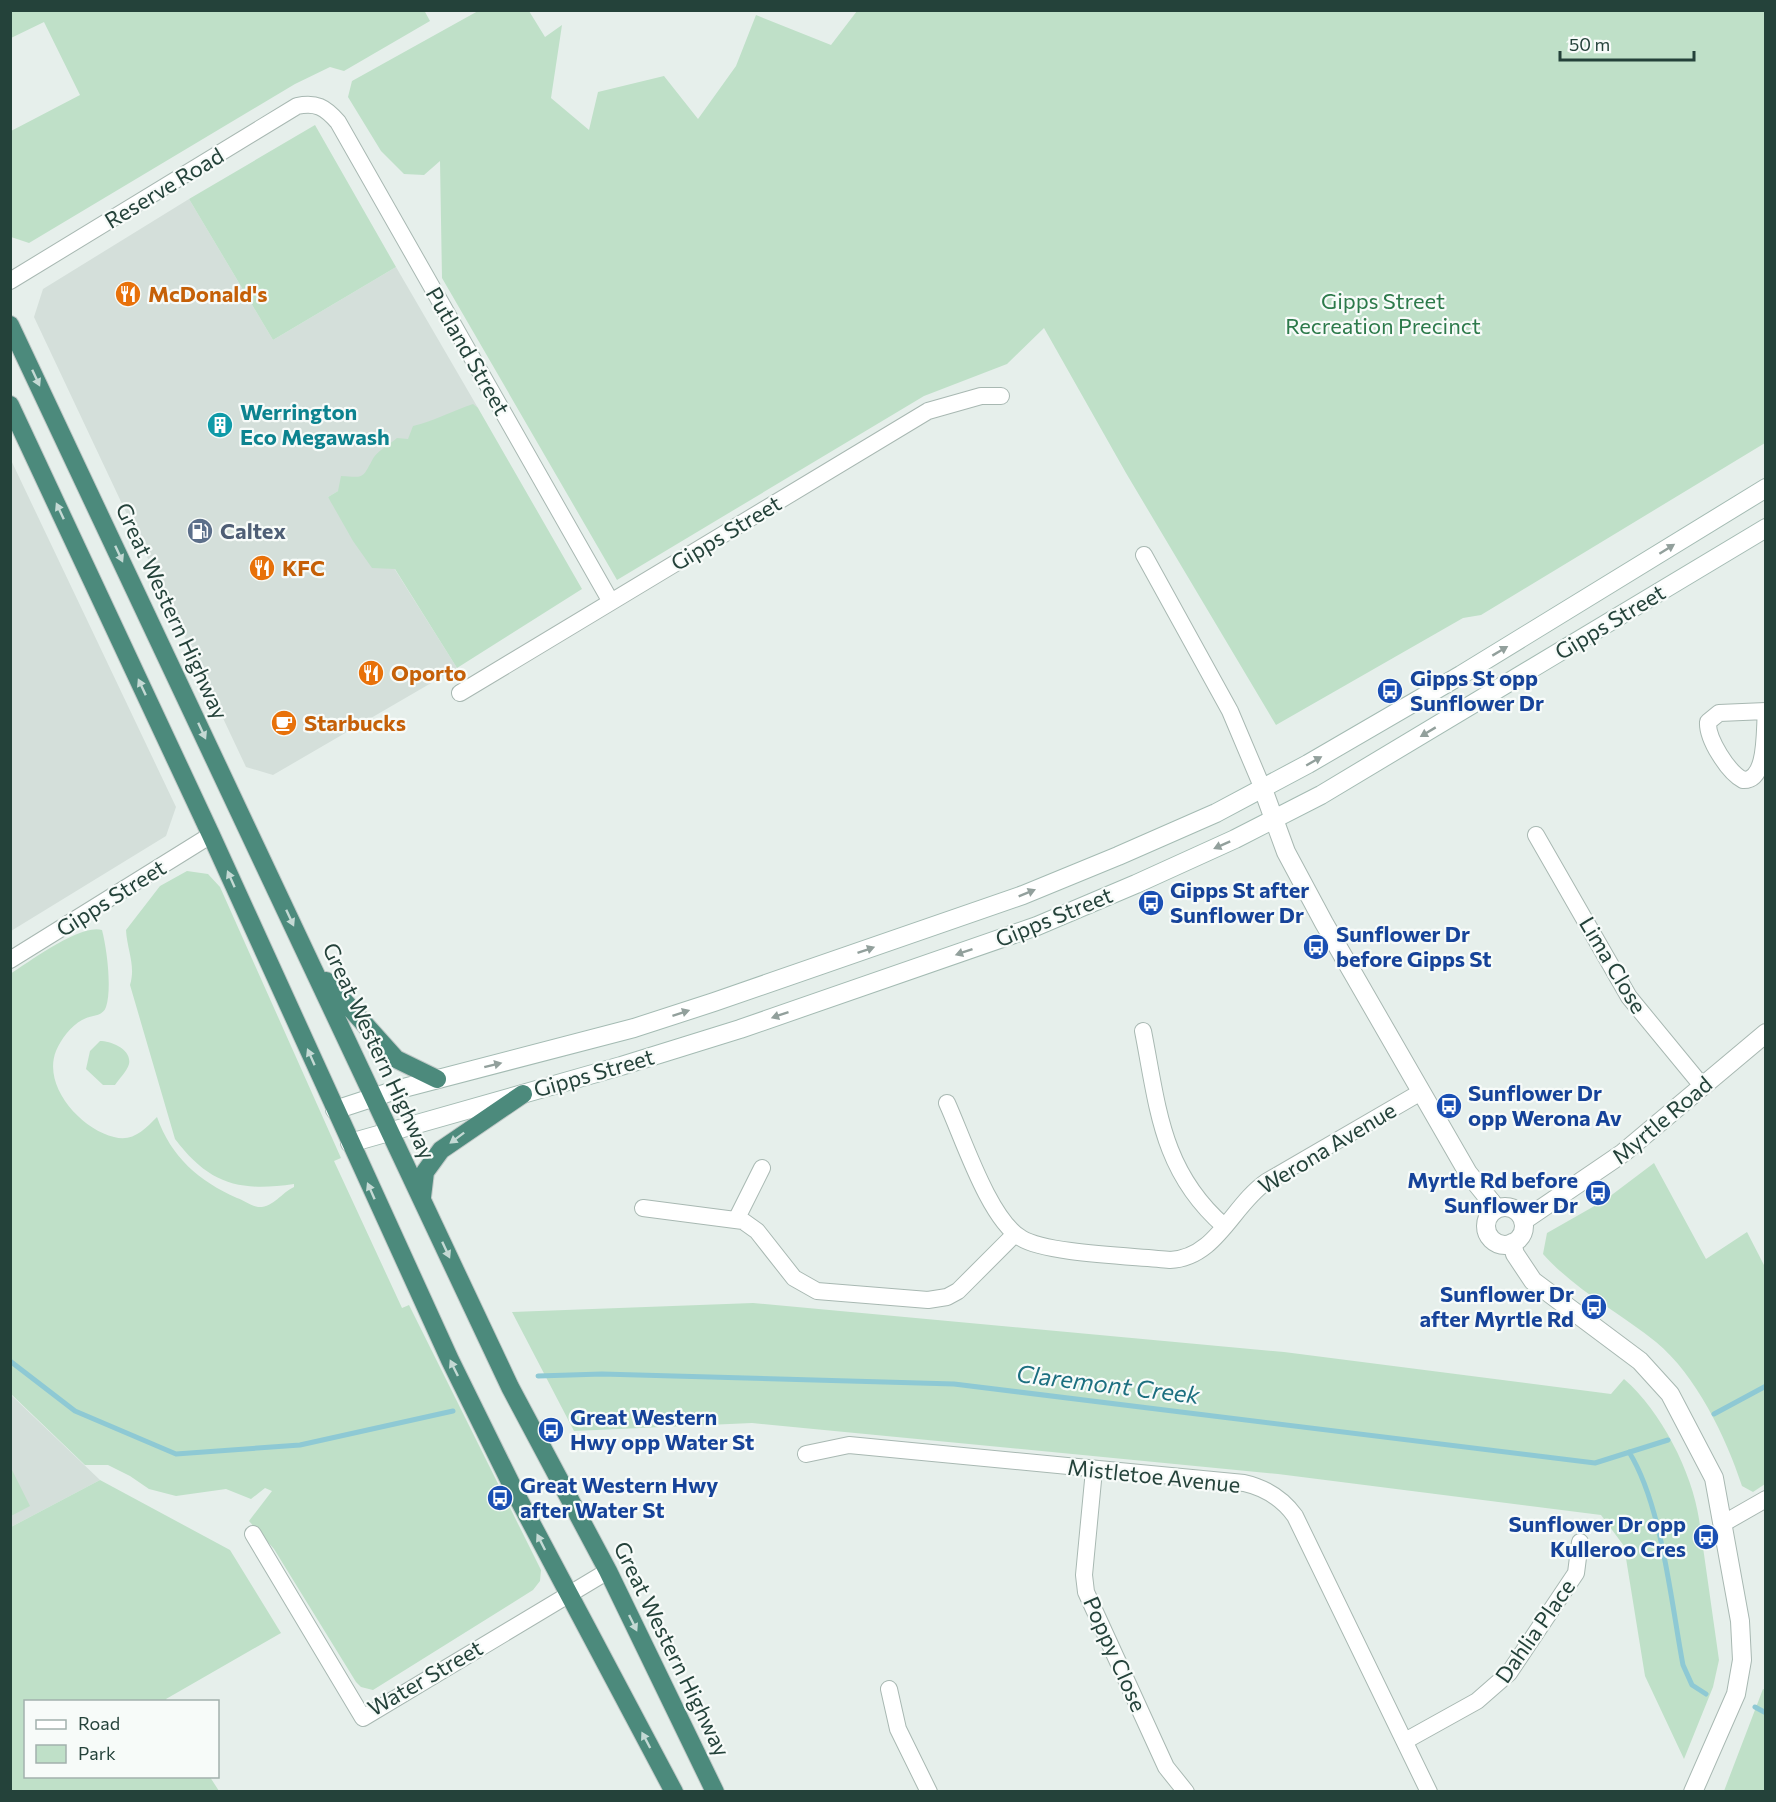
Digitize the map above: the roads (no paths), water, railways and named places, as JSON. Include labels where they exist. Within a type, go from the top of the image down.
[{"type":"highway","name":"Great Western Highway","points":[[10,325],[510,1387],[608,1571],[715,1791]]},
{"type":"highway","points":[[10,405],[211,835],[450,1360],[568,1594],[674,1791]]},
{"type":"highway","points":[[313,966],[396,1059],[437,1079]]},
{"type":"highway","points":[[422,1197],[425,1172],[441,1150],[523,1094]]},
{"type":"main road","name":"Gipps Street","points":[[335,1110],[437,1079],[634,1028],[893,941],[1023,895],[1216,813],[1263,789],[1452,680],[1766,488]]},
{"type":"main road","name":"Gipps Street","points":[[350,1143],[740,1029],[1026,930],[1136,884],[1274,820],[1472,706],[1766,528]]},
{"type":"main road","points":[[1263,789],[1286,852],[1324,923],[1468,1173],[1497,1209]]},
{"type":"main road","name":"Myrtle Road","points":[[1523,1221],[1608,1165],[1766,1033]]},
{"type":"main road","points":[[1497,1209],[1513,1209],[1523,1221],[1521,1237],[1512,1244],[1500,1244],[1487,1230],[1488,1218],[1497,1209]]},
{"type":"main road","points":[[1512,1244],[1515,1254],[1533,1281],[1640,1361],[1670,1394],[1709,1464],[1724,1523],[1740,1621],[1740,1676],[1736,1694],[1697,1790]]},
{"type":"street","name":"Reserve Road","points":[[10,281],[297,106],[312,103],[319,106]]},
{"type":"street","name":"Putland Street","points":[[319,106],[328,110],[338,122],[611,602]]},
{"type":"street","name":"Gipps Street","points":[[459,693],[928,411],[981,396],[1000,396]]},
{"type":"street","points":[[1144,555],[1230,711],[1263,789]]},
{"type":"street","points":[[1765,711],[1760,770],[1752,778],[1743,780],[1731,770],[1715,744],[1708,722],[1719,713],[1765,711]]},
{"type":"street","name":"Gipps Street","points":[[10,960],[211,835]]},
{"type":"street","name":"Lima Close","points":[[1536,835],[1629,997],[1703,1087]]},
{"type":"street","points":[[1143,1031],[1164,1140],[1198,1201],[1224,1226]]},
{"type":"street","name":"Werona Avenue","points":[[947,1103],[993,1206],[1015,1234],[1046,1247],[1170,1260],[1186,1258],[1202,1250],[1250,1195],[1266,1182],[1421,1092]]},
{"type":"street","points":[[737,1218],[762,1168]]},
{"type":"street","points":[[643,1208],[737,1218],[757,1231],[788,1272],[808,1287],[826,1293],[928,1300],[958,1292],[1015,1234]]},
{"type":"street","name":"Mistletoe Avenue","points":[[806,1454],[849,1445],[1244,1483],[1260,1487],[1282,1501],[1295,1516],[1429,1791]]},
{"type":"street","name":"Poppy Close","points":[[1094,1470],[1084,1575],[1086,1592],[1166,1767],[1186,1791]]},
{"type":"street","points":[[1724,1523],[1766,1499]]},
{"type":"street","name":"Water Street","points":[[253,1533],[363,1718],[608,1571]]},
{"type":"street","name":"Dahlia Place","points":[[1405,1741],[1478,1701],[1509,1673],[1576,1573],[1580,1542]]},
{"type":"street","points":[[889,1689],[898,1730],[929,1791]]},
{"type":"waterway","name":"Claremont Creek","points":[[10,1361],[75,1411],[176,1454],[300,1445],[453,1411]]},
{"type":"waterway","name":"Claremont Creek","points":[[538,1376],[602,1374],[954,1384],[1595,1463],[1668,1440]]},
{"type":"waterway","name":"Claremont Creek","points":[[1714,1414],[1766,1386]]},
{"type":"waterway","points":[[1629,1452],[1650,1499],[1657,1526],[1683,1665],[1692,1685],[1706,1694]]},
{"type":"waterway","points":[[1755,1707],[1766,1713]]},
{"type":"place","name":"McDonald's","points":[[128,294]]},
{"type":"place","name":"Werrington Eco Megawash","points":[[220,425]]},
{"type":"place","name":"Caltex","points":[[200,531]]},
{"type":"place","name":"KFC","points":[[262,568]]},
{"type":"place","name":"Oporto","points":[[371,673]]},
{"type":"place","name":"Gipps St opp Sunflower Dr","points":[[1390,691]]},
{"type":"place","name":"Starbucks","points":[[284,723]]},
{"type":"place","name":"Gipps St after Sunflower Dr","points":[[1151,903]]},
{"type":"place","name":"Sunflower Dr before Gipps St","points":[[1316,947]]},
{"type":"place","name":"Sunflower Dr opp Werona Av","points":[[1449,1106]]},
{"type":"place","name":"Myrtle Rd before Sunflower Dr","points":[[1598,1193]]},
{"type":"place","name":"Sunflower Dr after Myrtle Rd","points":[[1594,1307]]},
{"type":"place","name":"Great Western Hwy opp Water St","points":[[551,1430]]},
{"type":"place","name":"Great Western Hwy after Water St","points":[[500,1498]]},
{"type":"place","name":"Sunflower Dr opp Kulleroo Cres","points":[[1706,1537]]},
{"type":"park label","name":"Gipps Street Recreation Precinct","points":[[1383,314]]}]
